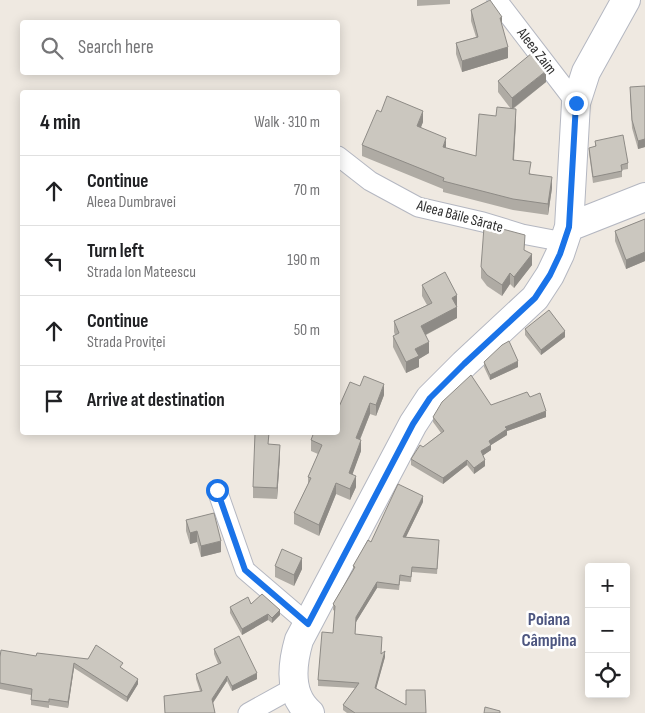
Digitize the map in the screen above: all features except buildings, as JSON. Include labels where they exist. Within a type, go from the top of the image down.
[{"type":"main road","points":[[310,713],[299,700],[295,687],[293,668],[300,640],[413,424],[430,398],[535,298],[550,275],[567,234],[576,103],[586,72],[626,0]]},
{"type":"main road","points":[[567,234],[645,197]]},
{"type":"street","name":"Aleea Zaim","points":[[497,0],[576,103]]},
{"type":"street","name":"Aleea Băile Sărate","points":[[340,158],[370,181],[418,207],[483,222],[522,234],[567,234]]},
{"type":"street","points":[[217,490],[245,570],[308,624]]},
{"type":"street","points":[[248,713],[295,687]]},
{"type":"district","name":"Poiana Câmpina","points":[[549,629]]},
{"type":"route","points":[[217,490],[245,570],[308,624],[413,424],[430,398],[535,298],[550,275],[560,254],[569,227],[572,201],[573,132],[576,103]]}]
